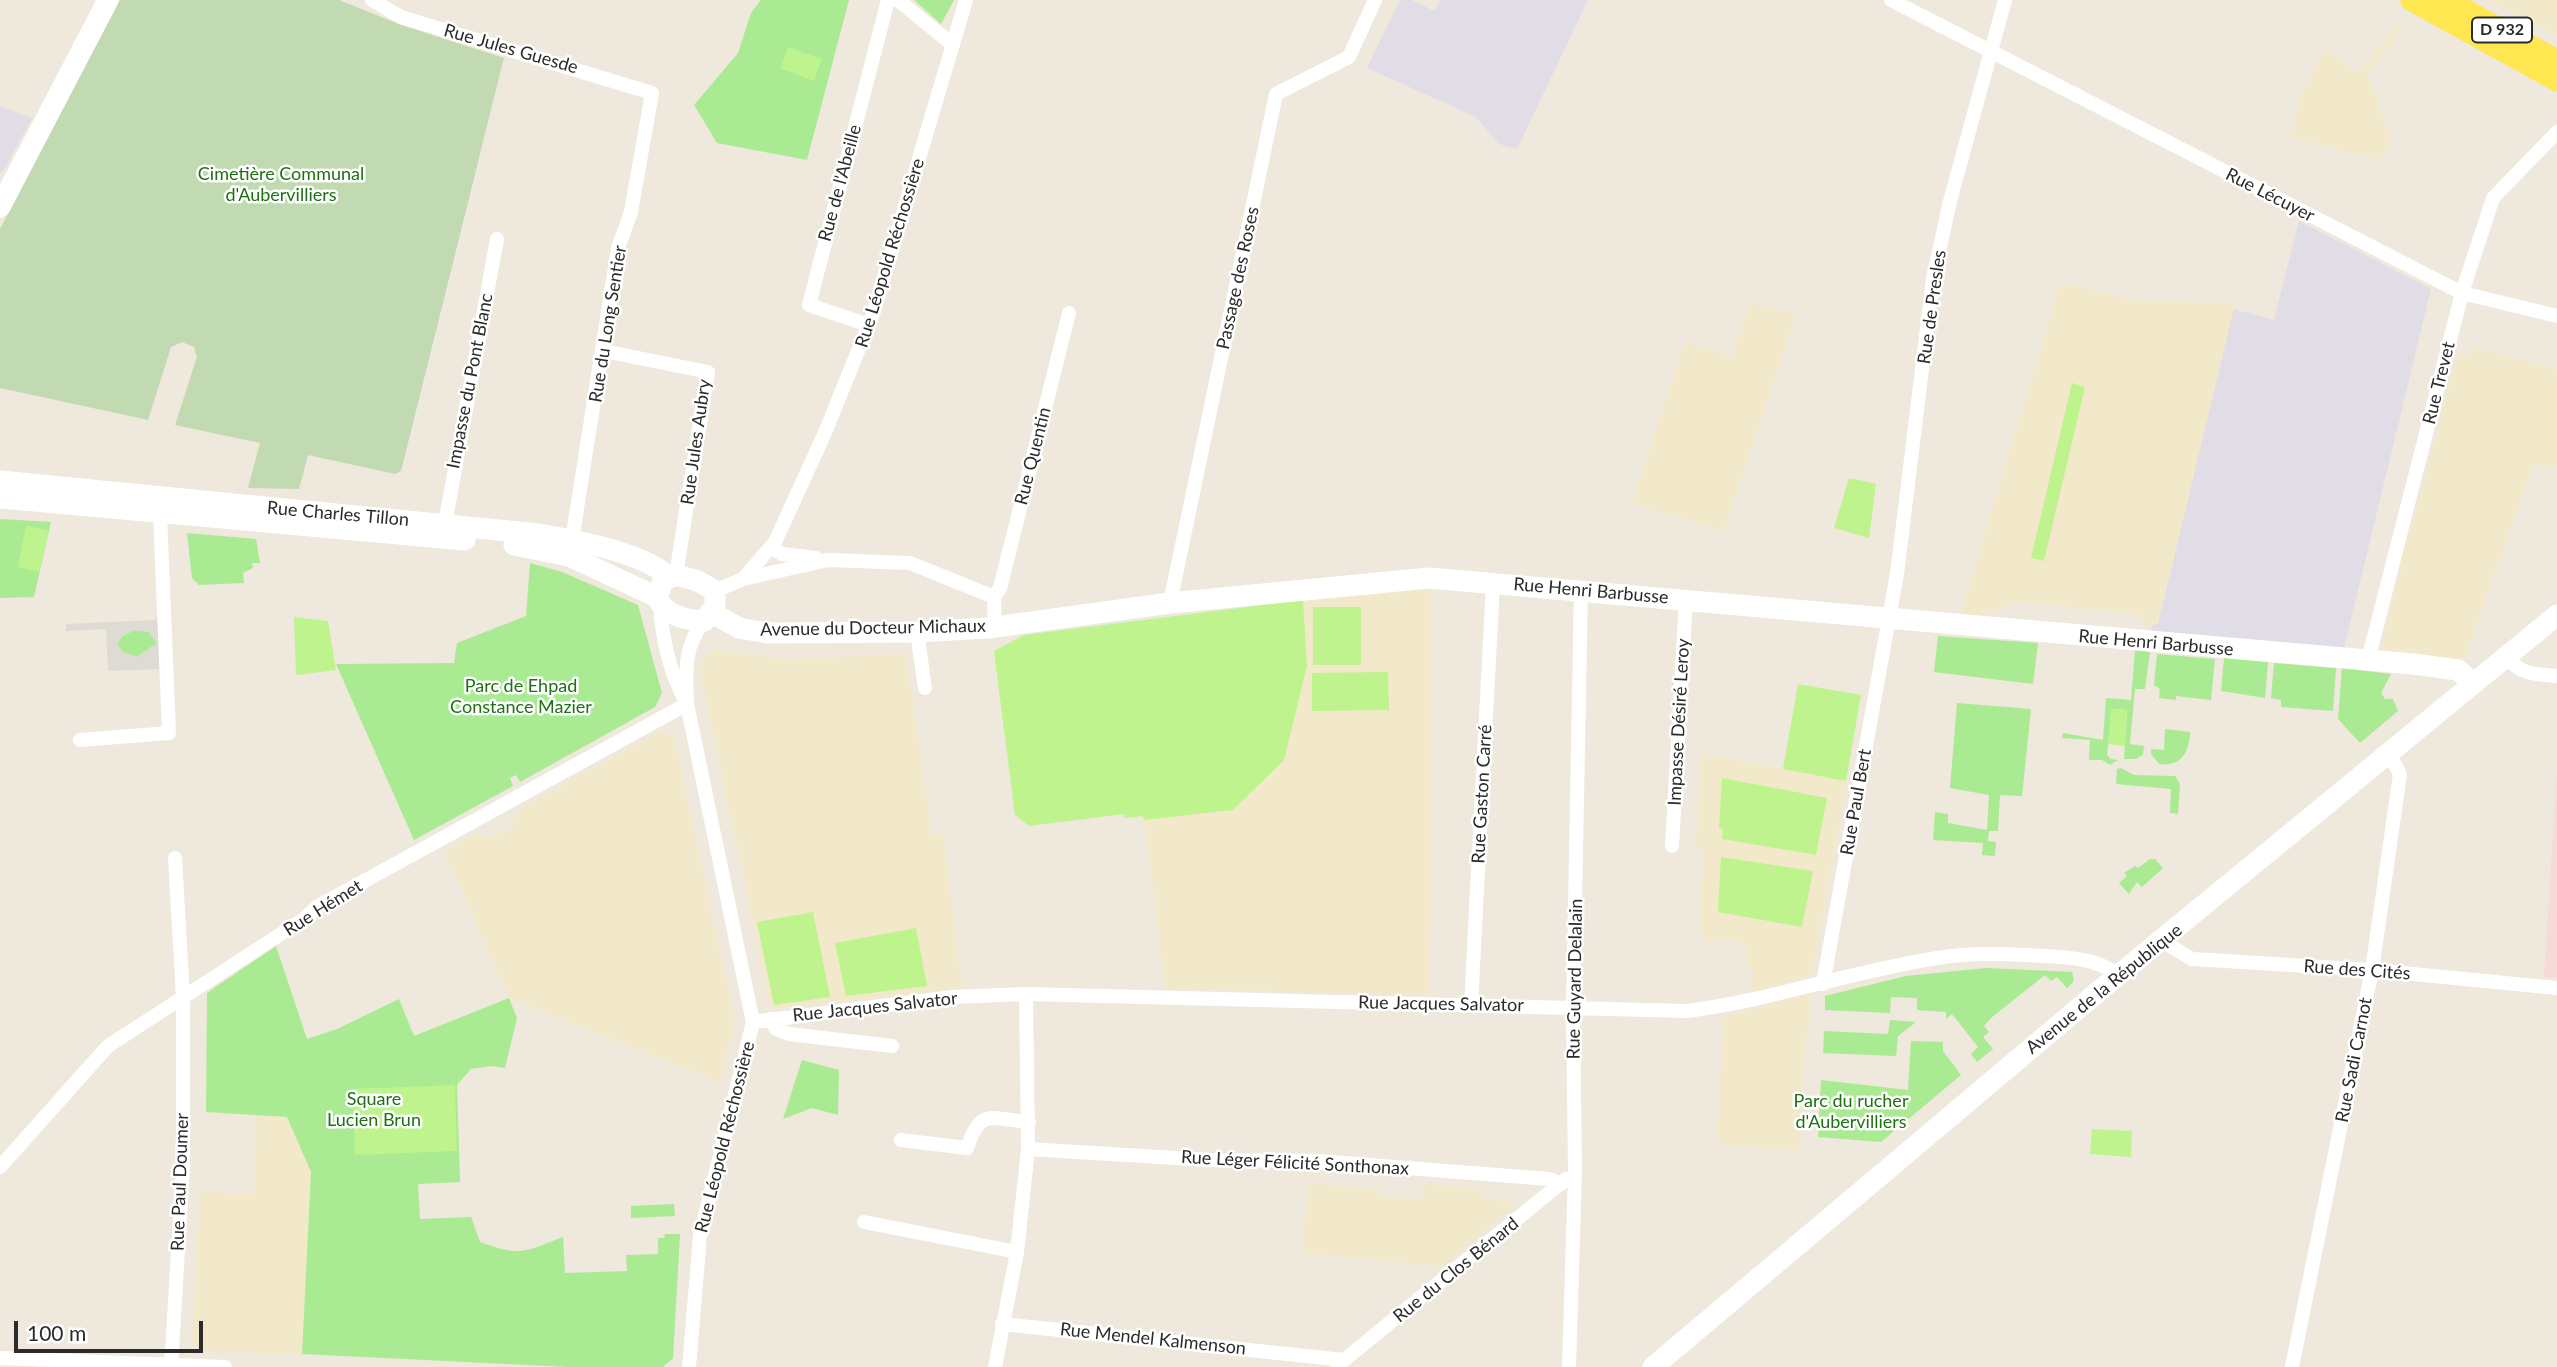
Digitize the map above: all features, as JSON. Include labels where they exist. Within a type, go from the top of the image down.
[{"type":"main road","name":"D 932","points":[[2412,0],[2557,80]]},
{"type":"main road","name":"D 932","points":[[2446,0],[2557,61]]},
{"type":"street","points":[[0,207],[108,0]]},
{"type":"street","name":"Rue Jules Guesde","points":[[372,0],[401,17],[652,93]]},
{"type":"street","name":"Rue de l'Abeille","points":[[869,325],[809,305],[888,0]]},
{"type":"street","points":[[898,0],[953,45]]},
{"type":"street","name":"Rue Léopold Réchossière","points":[[715,591],[743,579],[771,547],[824,435],[869,325],[966,0]]},
{"type":"street","name":"Passage des Roses","points":[[1170,603],[1276,94],[1349,57],[1376,0]]},
{"type":"street","name":"Rue Lécuyer","points":[[1891,0],[2462,293],[2557,316]]},
{"type":"street","name":"Rue de Presles","points":[[1888,620],[1903,534],[1933,279],[1950,201],[2005,0]]},
{"type":"street","name":"Rue du Long Sentier","points":[[571,548],[604,351],[604,330],[618,248],[631,212],[652,93]]},
{"type":"street","name":"Rue Trevet","points":[[2368,660],[2462,293],[2493,198],[2557,132]]},
{"type":"street","name":"Impasse du Pont Blanc","points":[[444,524],[497,239]]},
{"type":"street","name":"Rue Quentin","points":[[994,597],[1000,588],[1069,313]]},
{"type":"street","name":"Rue Jules Aubry","points":[[604,351],[708,372],[672,576]]},
{"type":"street","name":"Rue Charles Tillon","points":[[0,481],[444,524],[635,559],[672,576],[698,581],[715,591]]},
{"type":"street","name":"Rue Charles Tillon","points":[[0,499],[571,548],[658,601]]},
{"type":"street","points":[[80,740],[169,733],[160,513]]},
{"type":"street","points":[[771,547],[782,554],[828,560],[910,563],[994,597],[995,627]]},
{"type":"street","points":[[743,579],[828,560]]},
{"type":"street","points":[[658,601],[672,576]]},
{"type":"street","name":"Rue Henri Barbusse","points":[[995,627],[1170,603],[1429,579],[1686,599],[1888,620],[2368,660],[2458,670],[2473,683]]},
{"type":"street","name":"Rue Gaston Carré","points":[[1471,1004],[1493,583]]},
{"type":"street","name":"Rue Guyard Delalain","points":[[1569,1367],[1575,1172],[1573,1007],[1581,590]]},
{"type":"street","points":[[708,617],[715,591]]},
{"type":"street","name":"Impasse Désiré Leroy","points":[[1672,846],[1686,599]]},
{"type":"street","name":"Rue Léopold Réchossière","points":[[658,601],[661,632],[672,675],[687,704]]},
{"type":"street","name":"Avenue du Docteur Michaux","points":[[658,601],[676,616],[708,617],[739,628],[767,633],[917,632],[995,627]]},
{"type":"street","name":"Avenue de la République","points":[[1653,1367],[2388,752],[2557,615]]},
{"type":"street","name":"Rue Léopold Réchossière","points":[[689,1367],[700,1236],[753,1022],[687,704],[686,656],[692,637],[708,617]]},
{"type":"street","name":"Rue Paul Bert","points":[[1823,984],[1888,620]]},
{"type":"street","points":[[917,632],[925,688]]},
{"type":"street","points":[[2506,657],[2516,669],[2525,673],[2557,676]]},
{"type":"street","name":"Rue Hémet","points":[[0,1167],[108,1046],[304,919],[317,907],[687,704]]},
{"type":"street","name":"Rue Sadi Carnot","points":[[2292,1367],[2372,970],[2400,774],[2388,752]]},
{"type":"street","name":"Rue Paul Doumer","points":[[171,1366],[183,1168],[183,997],[176,858]]},
{"type":"street","name":"Rue des Cités","points":[[2162,941],[2192,959],[2372,970],[2557,988]]},
{"type":"street","name":"Rue Jacques Salvator","points":[[753,1022],[953,998],[1026,994],[1687,1011],[1823,984],[1938,957],[2000,954],[2085,959],[2103,963],[2120,975]]},
{"type":"street","points":[[995,1367],[1017,1252],[1028,1149],[1026,994]]},
{"type":"street","points":[[771,1019],[776,1029],[789,1034],[837,1042],[892,1045]]},
{"type":"street","points":[[901,1140],[967,1148],[976,1124],[983,1119],[1029,1122]]},
{"type":"street","name":"Rue Léger Félicité Sonthonax","points":[[1028,1149],[1221,1160],[1318,1161],[1549,1180],[1561,1184]]},
{"type":"street","name":"Rue du Clos Bénard","points":[[1340,1363],[1575,1172]]},
{"type":"street","points":[[864,1222],[1017,1252]]},
{"type":"street","name":"Rue Mendel Kalmenson","points":[[1002,1324],[1340,1363]]},
{"type":"street","points":[[0,1358],[225,1367]]},
{"type":"shaded area","points":[[1400,0],[1412,0],[1434,11],[1440,0],[1588,0],[1517,149],[1499,144],[1476,117],[1367,68]]},
{"type":"shaded area","points":[[2491,0],[2557,0],[2557,36]]},
{"type":"shaded area","points":[[2397,24],[2404,28],[2367,74],[2392,141],[2380,160],[2290,136],[2300,97],[2325,49],[2358,74]]},
{"type":"shaded area","points":[[0,106],[32,118],[2,173],[0,172]]},
{"type":"shaded area","points":[[2299,221],[2431,289],[2344,648],[2151,632],[2233,309],[2274,320]]},
{"type":"shaded area","points":[[2061,282],[2130,300],[2235,304],[2158,624],[2145,625],[2138,614],[2017,602],[1977,618],[1960,616]]},
{"type":"shaded area","points":[[1750,303],[1796,315],[1723,531],[1632,503],[1685,342],[1732,357]]},
{"type":"shaded area","points":[[2473,347],[2557,370],[2557,469],[2534,463],[2465,656],[2459,660],[2388,654],[2382,642],[2402,569],[2397,567],[2403,545],[2407,546],[2458,353],[2470,356]]},
{"type":"shaded area","points":[[1431,589],[1430,994],[1166,989],[1144,820],[1233,810],[1284,760],[1307,666],[1303,600]]},
{"type":"shaded area","points":[[157,616],[161,616],[163,669],[108,671],[106,629],[66,631],[66,624],[155,620]],"holes":[[[135,630],[149,632],[157,643],[137,657],[123,652],[117,644],[122,636]]]},
{"type":"shaded area","points":[[712,650],[785,659],[906,654],[932,835],[943,834],[962,988],[777,1008],[770,1005],[699,664]]},
{"type":"shaded area","points":[[661,731],[674,737],[735,1022],[720,1082],[509,998],[445,852],[476,833],[490,838],[510,829],[518,810]]},
{"type":"shaded area","points":[[1701,754],[1847,781],[1812,973],[1808,977],[1752,992],[1753,969],[1747,968],[1747,947],[1740,947],[1740,941],[1719,937],[1717,942],[1703,941],[1700,927],[1704,848],[1696,847]]},
{"type":"shaded area","points":[[2557,773],[2557,978],[2544,977]]},
{"type":"shaded area","points":[[1812,993],[1804,1058],[1800,1151],[1717,1145],[1724,1016]]},
{"type":"shaded area","points":[[257,1116],[287,1117],[311,1172],[302,1354],[201,1351],[192,1339],[200,1192],[254,1194]]},
{"type":"shaded area","points":[[1309,1183],[1377,1190],[1377,1196],[1421,1200],[1424,1184],[1481,1189],[1481,1199],[1518,1203],[1442,1266],[1302,1253]]},
{"type":"green space","name":"Cimetière Communal d'Aubervilliers","points":[[120,0],[339,0],[401,25],[504,58],[401,471],[395,474],[308,455],[299,489],[248,488],[260,443],[175,425],[197,357],[194,347],[182,342],[171,347],[148,420],[0,388],[0,229]]},
{"type":"green space","points":[[761,0],[849,0],[807,160],[717,143],[694,105],[738,53],[751,13]]},
{"type":"green space","points":[[914,0],[954,0],[941,24]]},
{"type":"green space","points":[[788,47],[822,59],[814,81],[780,68]]},
{"type":"green space","points":[[2072,383],[2085,387],[2044,561],[2031,558]]},
{"type":"green space","points":[[1849,478],[1876,484],[1869,538],[1834,528]]},
{"type":"green space","points":[[0,519],[51,522],[34,597],[0,598]]},
{"type":"green space","points":[[26,526],[49,530],[39,572],[18,567]]},
{"type":"green space","points":[[187,533],[256,539],[260,563],[252,563],[253,568],[243,573],[244,583],[199,585],[192,578]]},
{"type":"green space","name":"Parc de Ehpad Constance Mazier","points":[[530,563],[562,572],[638,605],[662,693],[655,707],[520,782],[516,775],[510,778],[513,786],[414,840],[336,664],[454,663],[457,643],[526,616]]},
{"type":"green space","points":[[1303,600],[1307,666],[1284,760],[1233,810],[1144,820],[1143,816],[1125,818],[1124,814],[1029,826],[1015,815],[994,651],[1024,635]]},
{"type":"green space","points":[[1313,607],[1361,607],[1361,665],[1313,665]]},
{"type":"green space","points":[[294,617],[328,621],[336,670],[296,675]]},
{"type":"green space","points":[[135,630],[149,632],[157,643],[137,657],[123,652],[117,644],[122,636]]},
{"type":"green space","points":[[1938,636],[2038,643],[2033,684],[1934,672]]},
{"type":"green space","points":[[2135,650],[2150,652],[2145,689],[2135,689],[2130,744],[2144,746],[2143,755],[2136,759],[2124,759],[2127,710],[2112,709],[2107,754],[2110,759],[2118,760],[2110,765],[2102,760],[2089,760],[2090,740],[2062,738],[2063,733],[2103,740],[2106,698],[2131,700]]},
{"type":"green space","points":[[2157,654],[2215,659],[2211,700],[2176,696],[2176,700],[2159,698],[2160,689],[2154,685]]},
{"type":"green space","points":[[2224,658],[2268,662],[2265,698],[2221,691]]},
{"type":"green space","points":[[2274,663],[2336,668],[2333,711],[2281,707],[2281,700],[2271,698]]},
{"type":"green space","points":[[2342,668],[2391,674],[2381,693],[2385,699],[2393,699],[2398,711],[2360,743],[2338,719]]},
{"type":"green space","points":[[1388,672],[1389,710],[1312,711],[1312,673]]},
{"type":"green space","points":[[1798,684],[1861,695],[1846,781],[1783,769]]},
{"type":"green space","points":[[1957,703],[2031,709],[2022,796],[2000,795],[1998,831],[1989,831],[1988,841],[1996,842],[1995,856],[1982,855],[1983,843],[1933,840],[1935,812],[1948,814],[1948,823],[1987,830],[1989,795],[1950,788]]},
{"type":"green space","points":[[2111,709],[2127,710],[2125,746],[2108,744]]},
{"type":"green space","points":[[2165,729],[2190,732],[2189,739],[2183,757],[2173,763],[2159,764],[2151,754],[2151,749],[2164,750]]},
{"type":"green space","points":[[2121,768],[2134,775],[2175,776],[2180,784],[2178,814],[2170,813],[2171,789],[2116,784],[2117,769]]},
{"type":"green space","points":[[1722,778],[1827,798],[1816,855],[1722,839],[1723,829],[1719,828]]},
{"type":"green space","points":[[1721,857],[1813,871],[1802,927],[1718,912]]},
{"type":"green space","points":[[2150,859],[2155,859],[2163,868],[2142,887],[2137,882],[2129,894],[2119,883],[2127,876],[2124,873],[2135,866],[2138,868]]},
{"type":"green space","points":[[813,912],[830,997],[774,1005],[757,922]]},
{"type":"green space","points":[[916,928],[927,986],[846,996],[835,943]]},
{"type":"green space","name":"Square Lucien Brun","points":[[276,946],[307,1039],[337,1029],[399,999],[414,1036],[509,998],[517,1018],[505,1068],[491,1066],[471,1069],[457,1085],[460,1182],[418,1184],[420,1219],[471,1217],[480,1242],[505,1250],[522,1251],[563,1237],[565,1273],[627,1271],[626,1255],[658,1254],[658,1238],[664,1238],[665,1234],[680,1234],[673,1358],[663,1367],[569,1367],[302,1354],[311,1172],[287,1117],[206,1112],[207,993]]},
{"type":"green space","points":[[1986,968],[2072,972],[2074,981],[2067,988],[2057,977],[2051,981],[2045,975],[1991,1018],[1984,1026],[1989,1032],[1983,1037],[1993,1049],[1977,1062],[1971,1054],[1978,1047],[1952,1014],[1946,1019],[1946,1012],[1917,1010],[1917,998],[1891,997],[1890,1013],[1825,1010],[1825,996],[1906,976]]},
{"type":"green space","points":[[1890,1020],[1916,1022],[1898,1036],[1896,1056],[1823,1053],[1824,1031],[1888,1034]]},
{"type":"green space","name":"Parc du rucher d'Aubervilliers","points":[[1911,1041],[1943,1042],[1943,1051],[1961,1075],[1881,1142],[1818,1137],[1821,1080],[1908,1090]]},
{"type":"green space","points":[[802,1060],[839,1070],[838,1115],[812,1108],[783,1119]]},
{"type":"green space","points":[[455,1085],[457,1151],[355,1155],[352,1089]]},
{"type":"green space","points":[[2092,1129],[2132,1131],[2131,1157],[2090,1154]]},
{"type":"green space","points":[[674,1204],[675,1216],[631,1218],[631,1206]]}]
